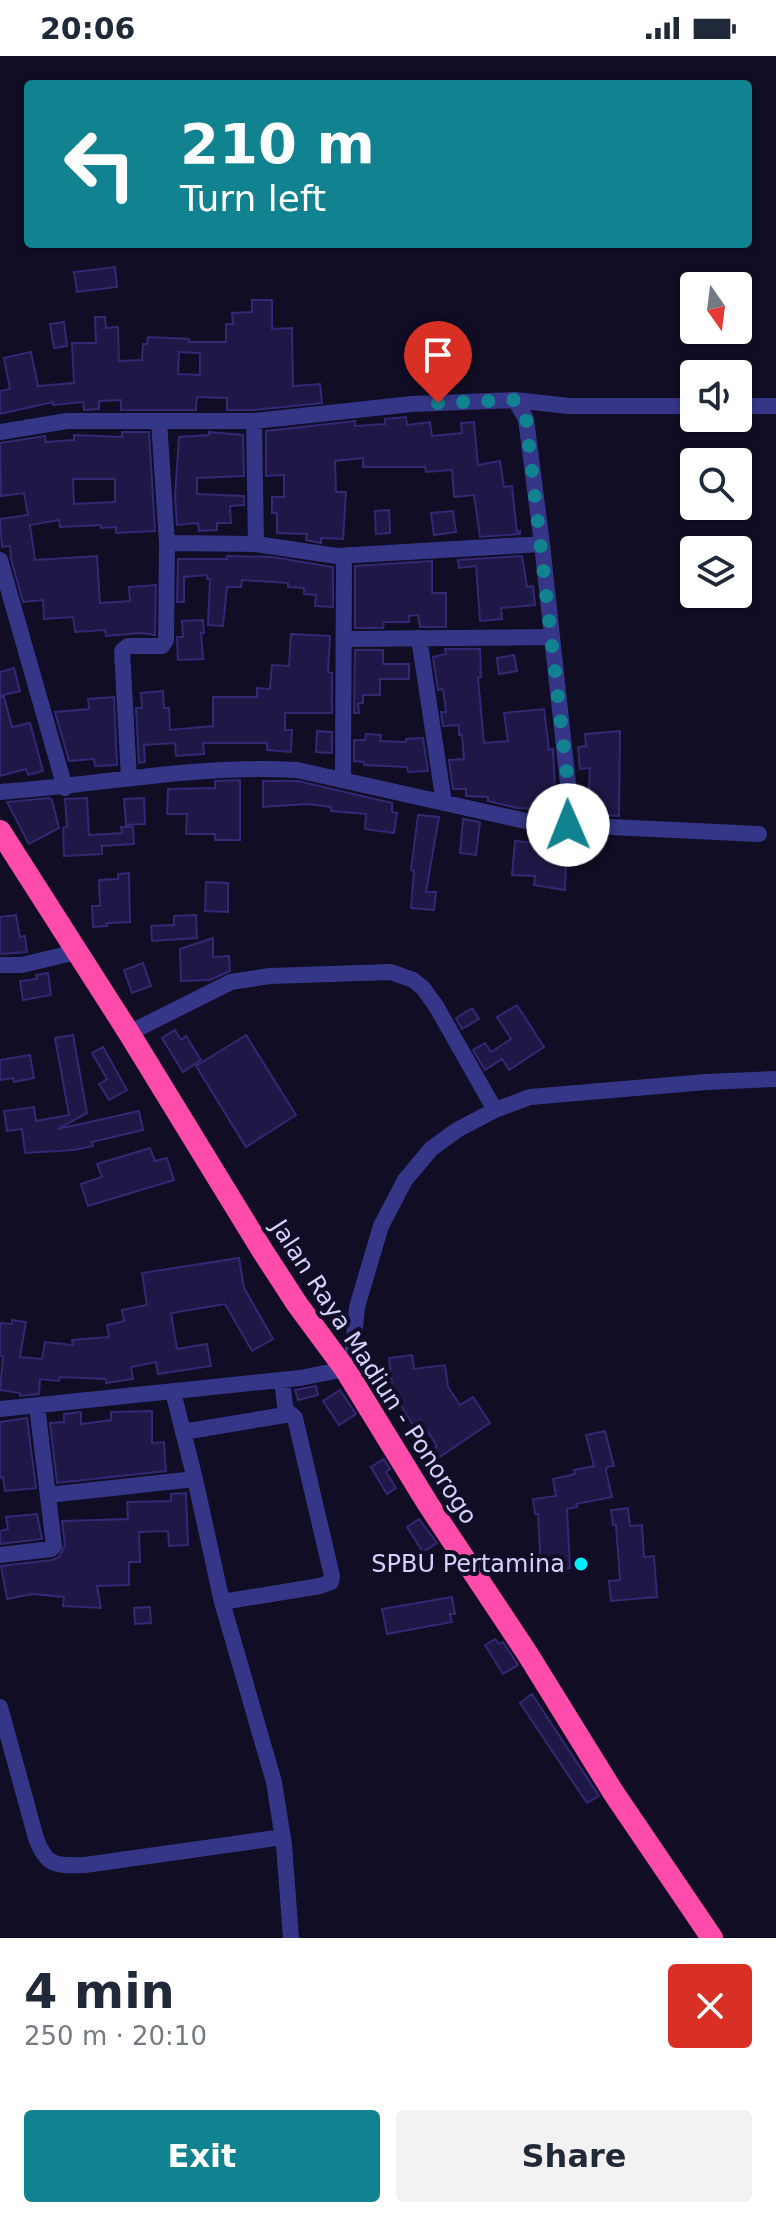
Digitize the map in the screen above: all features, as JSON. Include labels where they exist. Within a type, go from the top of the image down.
[{"type":"highway","name":"Jalan Raya Madiun - Ponorogo","points":[[0,831],[279,1277],[345,1369],[613,1792],[712,1938]]},
{"type":"street","points":[[515,400],[526,419],[542,544],[568,784],[568,825]]},
{"type":"street","points":[[0,432],[67,421],[254,421],[412,404],[515,400],[569,406],[680,406]]},
{"type":"street","points":[[752,406],[776,406]]},
{"type":"street","points":[[129,778],[122,651],[128,646],[162,646],[166,640],[167,543],[159,421]]},
{"type":"street","points":[[254,421],[256,544]]},
{"type":"street","points":[[167,543],[256,544],[337,556],[542,544]]},
{"type":"street","points":[[337,556],[345,564],[343,780]]},
{"type":"street","points":[[0,560],[65,788]]},
{"type":"street","points":[[346,639],[551,637]]},
{"type":"street","points":[[419,638],[444,803]]},
{"type":"street","points":[[0,792],[65,788],[129,778],[271,768],[297,770],[563,829],[568,825],[759,834]]},
{"type":"street","points":[[0,965],[22,965],[76,952]]},
{"type":"street","points":[[129,1033],[231,982],[270,976],[391,972],[413,980],[423,988],[495,1110]]},
{"type":"street","points":[[0,1409],[282,1380],[345,1369],[352,1358],[357,1307],[381,1226],[405,1180],[431,1149],[457,1130],[495,1110],[530,1097],[776,1079]]},
{"type":"street","points":[[282,1380],[286,1414]]},
{"type":"street","points":[[173,1392],[222,1602],[274,1782],[283,1837],[291,1938]]},
{"type":"street","points":[[0,1555],[53,1548],[37,1406]]},
{"type":"street","points":[[183,1432],[286,1414],[295,1418],[298,1427],[331,1582],[222,1602]]},
{"type":"street","points":[[48,1495],[195,1479]]},
{"type":"street","points":[[0,1707],[42,1855],[52,1863],[85,1865],[283,1837]]},
{"type":"building","points":[[115,267],[117,287],[77,292],[74,272]]},
{"type":"building","points":[[252,300],[272,300],[272,329],[292,328],[293,386],[320,384],[322,403],[227,410],[227,398],[197,397],[196,410],[121,410],[121,400],[99,401],[99,409],[84,410],[83,402],[53,405],[53,402],[0,414],[0,391],[10,389],[4,358],[31,352],[38,386],[74,383],[72,343],[96,343],[95,317],[105,317],[106,328],[118,327],[119,361],[142,360],[143,344],[147,344],[148,337],[226,342],[226,324],[233,324],[232,313],[252,312]],"holes":[[[179,352],[200,353],[200,375],[178,374]]]},
{"type":"building","points":[[64,322],[67,346],[54,348],[50,324]]},
{"type":"building","points":[[406,417],[407,425],[430,422],[432,436],[462,433],[461,423],[474,422],[478,465],[500,461],[504,487],[512,486],[517,532],[520,531],[520,534],[480,537],[474,495],[454,497],[452,470],[426,472],[425,467],[363,467],[363,458],[335,461],[336,492],[346,492],[343,539],[321,538],[321,543],[306,540],[307,534],[277,533],[277,513],[272,513],[272,497],[284,497],[284,475],[266,476],[266,431],[355,421],[355,426],[385,424],[385,419]]},
{"type":"building","points":[[122,432],[149,432],[155,531],[116,533],[116,527],[101,528],[101,525],[60,527],[59,520],[30,525],[35,560],[97,556],[100,603],[130,601],[129,587],[156,585],[155,635],[106,636],[105,630],[75,632],[73,617],[44,619],[43,600],[23,602],[10,546],[2,547],[0,519],[28,515],[24,493],[1,496],[0,443],[45,436],[46,442],[74,440],[74,435],[122,437]],"holes":[[[73,479],[115,479],[115,502],[74,504]]]},
{"type":"building","points":[[209,432],[243,435],[244,476],[197,478],[197,494],[244,496],[244,505],[230,506],[231,523],[217,523],[217,530],[199,531],[198,523],[177,525],[175,496],[179,437],[209,435]]},
{"type":"building","points":[[389,510],[390,533],[376,534],[375,511]]},
{"type":"building","points":[[453,511],[456,532],[434,535],[431,513]]},
{"type":"building","points":[[227,556],[272,557],[333,567],[333,607],[315,606],[316,595],[304,594],[304,588],[288,587],[288,583],[242,580],[241,587],[227,587],[223,626],[208,625],[210,579],[207,575],[184,577],[184,602],[177,602],[178,559],[227,559]]},
{"type":"building","points":[[522,556],[527,587],[533,586],[535,605],[501,608],[502,619],[480,621],[476,566],[459,568],[458,560]]},
{"type":"building","points":[[432,561],[432,593],[446,593],[446,627],[420,627],[418,615],[409,616],[409,622],[384,622],[383,628],[355,628],[355,566]]},
{"type":"building","points":[[203,620],[203,659],[178,660],[177,637],[183,637],[182,621]]},
{"type":"building","points":[[291,634],[330,636],[328,672],[332,673],[332,713],[285,713],[285,730],[292,730],[291,752],[267,750],[267,743],[203,743],[204,754],[176,756],[175,743],[144,745],[145,762],[139,763],[136,708],[142,708],[141,693],[163,691],[164,708],[169,708],[170,730],[213,726],[213,697],[257,697],[257,688],[270,689],[272,665],[289,666]]},
{"type":"building","points":[[445,649],[480,649],[481,677],[478,678],[484,743],[508,741],[504,713],[544,709],[549,750],[553,749],[556,810],[517,808],[488,801],[488,797],[466,796],[466,789],[453,789],[449,760],[464,759],[459,725],[443,726],[441,712],[446,712],[443,689],[438,690],[433,657],[446,654]]},
{"type":"building","points":[[355,650],[383,650],[383,664],[409,664],[409,679],[380,679],[380,695],[363,695],[363,703],[358,704],[359,713],[354,713]]},
{"type":"building","points":[[514,655],[517,671],[499,674],[497,658]]},
{"type":"building","points":[[14,668],[20,691],[0,696],[0,672]]},
{"type":"building","points":[[0,697],[4,697],[12,727],[30,723],[43,771],[28,775],[26,769],[0,776]]},
{"type":"building","points":[[114,697],[117,765],[95,766],[94,759],[69,761],[55,712],[89,709],[88,699]]},
{"type":"building","points":[[317,731],[332,732],[332,753],[316,752]]},
{"type":"building","points":[[620,731],[619,816],[579,814],[579,809],[588,810],[590,768],[580,769],[578,747],[586,746],[585,734]]},
{"type":"building","points":[[366,734],[381,735],[380,741],[406,742],[406,739],[423,738],[428,771],[408,772],[407,767],[364,765],[364,762],[354,761],[354,740],[365,740]]},
{"type":"building","points":[[240,780],[240,840],[215,840],[215,834],[186,834],[187,814],[167,814],[168,789],[215,788],[215,781]]},
{"type":"building","points":[[263,781],[298,781],[392,803],[392,812],[397,813],[394,833],[365,829],[366,814],[331,811],[331,807],[307,804],[263,807]]},
{"type":"building","points":[[49,798],[59,828],[29,844],[7,802]]},
{"type":"building","points":[[87,798],[89,835],[122,833],[121,827],[133,827],[134,844],[102,846],[102,854],[64,856],[63,828],[67,827],[65,799]]},
{"type":"building","points":[[144,798],[145,824],[126,825],[124,799]]},
{"type":"building","points":[[418,815],[439,817],[426,892],[436,892],[434,910],[411,908],[414,871],[411,870]]},
{"type":"building","points":[[463,819],[480,822],[476,855],[460,853]]},
{"type":"building","points":[[537,837],[567,839],[565,890],[534,885],[535,876],[512,875],[515,841],[537,843]]},
{"type":"building","points":[[129,873],[130,922],[93,927],[92,906],[100,906],[99,880],[118,879],[118,874]]},
{"type":"building","points":[[206,882],[228,883],[228,912],[205,911]]},
{"type":"building","points":[[16,915],[20,937],[25,936],[27,952],[0,954],[0,917]]},
{"type":"building","points":[[196,915],[197,938],[152,941],[151,926],[174,925],[174,916]]},
{"type":"building","points":[[213,938],[213,957],[229,956],[230,971],[210,980],[181,981],[180,949]]},
{"type":"building","points":[[143,963],[151,986],[132,993],[124,970]]},
{"type":"building","points":[[48,973],[51,995],[23,1000],[20,981],[37,979],[36,975]]},
{"type":"building","points":[[517,1005],[544,1047],[509,1070],[502,1059],[485,1070],[473,1050],[485,1043],[491,1052],[511,1039],[497,1017]]},
{"type":"building","points":[[472,1008],[479,1019],[462,1029],[456,1018]]},
{"type":"building","points":[[175,1030],[181,1040],[186,1036],[201,1060],[183,1072],[162,1038]]},
{"type":"building","points":[[73,1035],[87,1113],[58,1129],[139,1111],[143,1130],[92,1142],[93,1146],[74,1150],[25,1153],[22,1129],[7,1131],[4,1111],[34,1107],[36,1121],[69,1115],[55,1038]]},
{"type":"building","points":[[246,1035],[296,1115],[246,1147],[196,1066]]},
{"type":"building","points":[[103,1047],[127,1090],[109,1100],[99,1084],[107,1079],[92,1053]]},
{"type":"building","points":[[30,1055],[34,1078],[14,1082],[13,1078],[0,1080],[0,1060]]},
{"type":"building","points":[[150,1148],[155,1161],[167,1158],[174,1180],[88,1206],[81,1184],[102,1177],[97,1164]]},
{"type":"building","points":[[239,1258],[244,1288],[273,1339],[252,1351],[225,1304],[171,1313],[177,1349],[207,1344],[211,1366],[158,1374],[156,1362],[131,1367],[133,1379],[106,1383],[106,1379],[60,1377],[59,1381],[40,1379],[39,1394],[20,1396],[20,1393],[0,1390],[3,1356],[0,1356],[0,1323],[12,1324],[12,1320],[26,1322],[20,1357],[42,1359],[45,1342],[73,1345],[72,1340],[109,1337],[107,1325],[124,1321],[122,1310],[147,1305],[142,1273]]},
{"type":"building","points":[[412,1355],[414,1369],[445,1365],[448,1387],[460,1405],[473,1397],[490,1423],[435,1460],[430,1451],[437,1446],[420,1420],[413,1425],[399,1403],[388,1409],[382,1398],[393,1392],[389,1358]]},
{"type":"building","points":[[316,1386],[318,1395],[298,1400],[295,1390]]},
{"type":"building","points":[[340,1390],[356,1414],[339,1425],[323,1401]]},
{"type":"building","points":[[152,1411],[152,1443],[164,1442],[166,1471],[57,1483],[50,1423],[64,1422],[64,1414],[81,1412],[81,1424],[111,1420],[111,1412]]},
{"type":"building","points":[[27,1418],[36,1488],[5,1491],[3,1477],[0,1478],[0,1422]]},
{"type":"building","points":[[605,1431],[614,1466],[607,1467],[606,1471],[612,1497],[576,1504],[577,1507],[567,1509],[570,1568],[541,1570],[538,1514],[535,1514],[533,1499],[556,1496],[553,1479],[594,1466],[586,1435]]},
{"type":"building","points":[[384,1459],[390,1469],[386,1472],[396,1488],[387,1494],[371,1467]]},
{"type":"building","points":[[186,1493],[188,1545],[169,1546],[168,1531],[139,1532],[140,1562],[129,1562],[129,1585],[97,1586],[101,1608],[63,1606],[64,1597],[32,1594],[7,1599],[1,1566],[59,1557],[65,1545],[62,1521],[128,1519],[127,1502],[171,1501],[171,1494]]},
{"type":"building","points":[[628,1508],[630,1526],[642,1525],[644,1557],[654,1556],[657,1597],[611,1601],[609,1581],[620,1580],[616,1525],[613,1525],[611,1510]]},
{"type":"building","points":[[37,1514],[42,1539],[0,1544],[0,1531],[8,1529],[6,1517]]},
{"type":"building","points":[[419,1519],[437,1543],[423,1552],[407,1527]]},
{"type":"building","points":[[452,1597],[455,1614],[450,1614],[452,1622],[387,1634],[382,1609]]},
{"type":"building","points":[[150,1607],[151,1623],[135,1624],[134,1608]]},
{"type":"building","points":[[495,1639],[499,1644],[503,1642],[518,1665],[503,1674],[485,1645]]},
{"type":"building","points":[[532,1694],[599,1796],[587,1803],[520,1703]]},
{"type":"place","name":"SPBU Pertamina","points":[[581,1564]]},
{"type":"route","points":[[438,403],[515,400],[526,419],[568,784],[568,825]]}]
